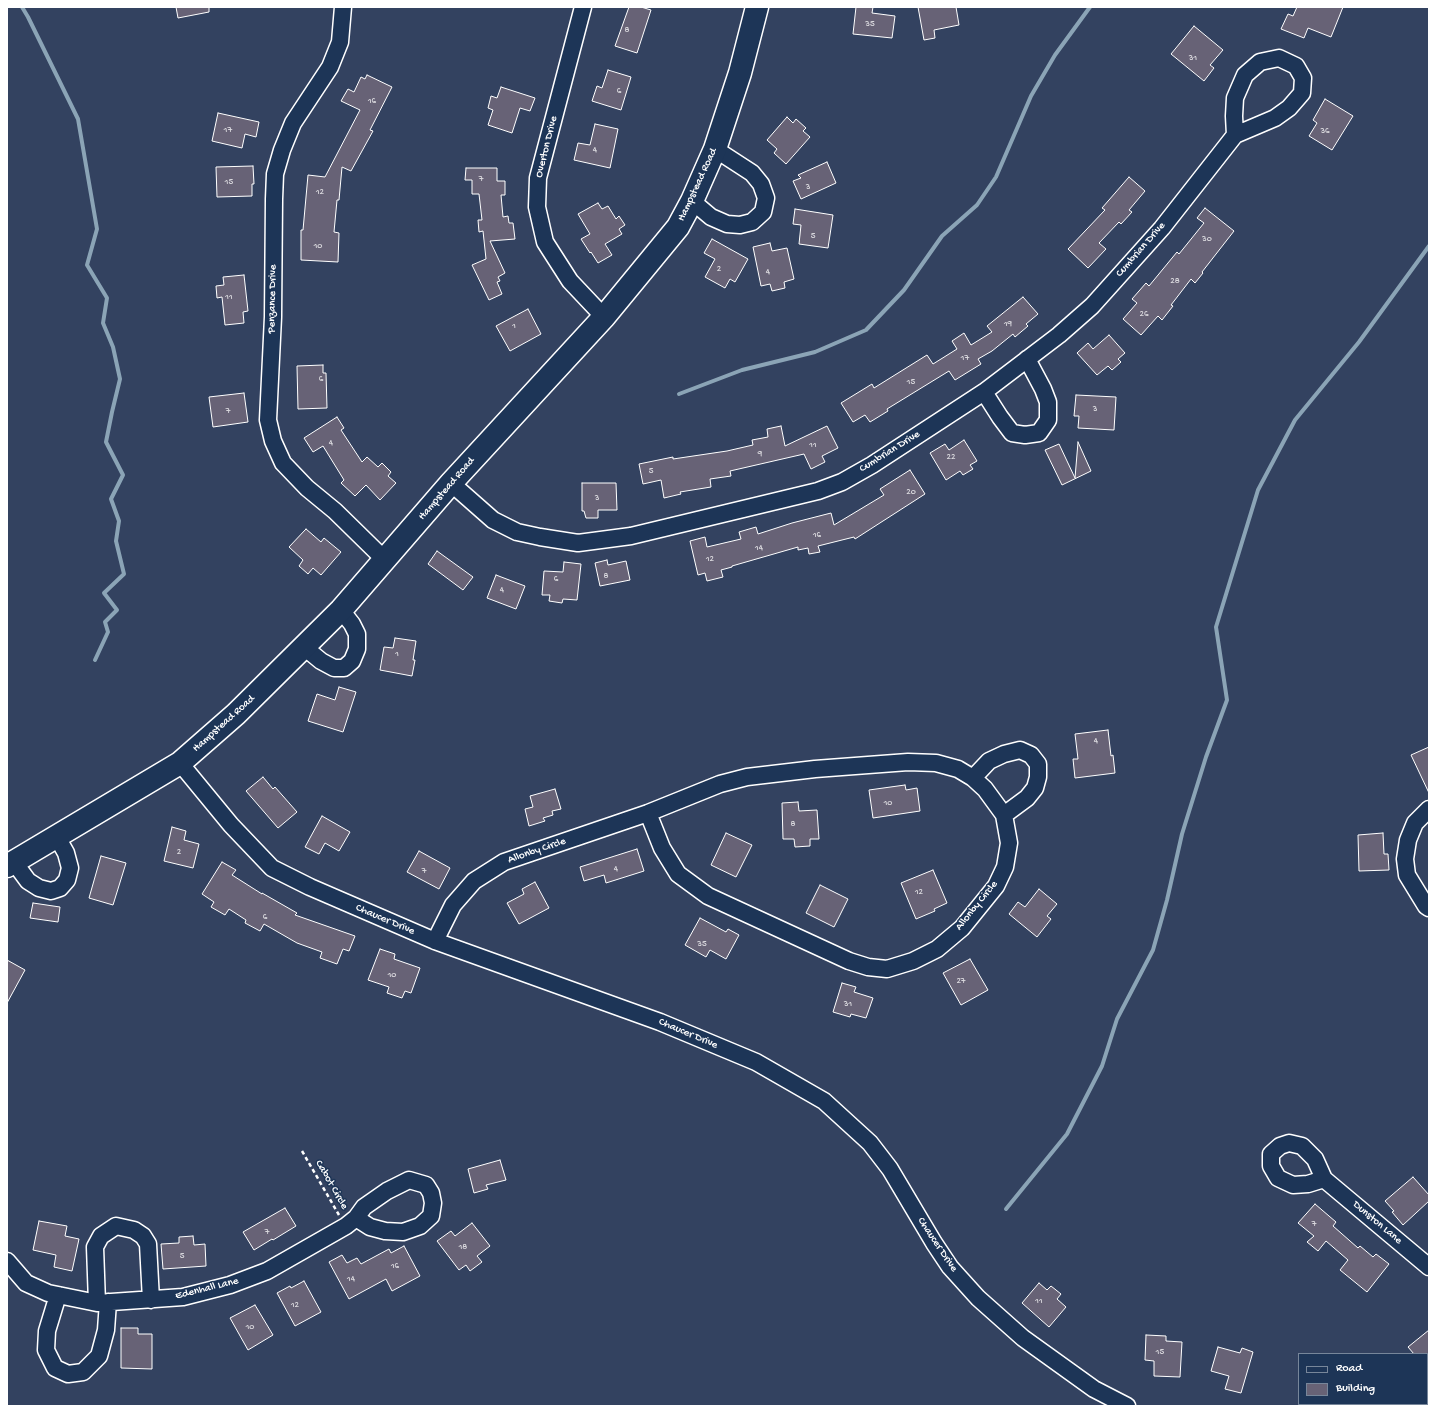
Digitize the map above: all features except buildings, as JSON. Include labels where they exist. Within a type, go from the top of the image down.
[{"type":"street","name":"Penzance Drive","points":[[343,7],[340,42],[330,67],[293,123],[282,150],[275,174],[273,317],[268,420],[273,441],[283,463],[307,488],[335,511],[385,560]]},
{"type":"street","name":"Overton Drive","points":[[583,7],[538,178],[537,207],[545,242],[570,281],[604,317]]},
{"type":"street","name":"Hampstead Road","points":[[11,864],[180,762],[236,714],[341,610],[451,483],[604,317],[678,227],[692,201],[715,149],[740,73],[757,7]]},
{"type":"street","name":"Cumbrian Drive","points":[[451,483],[493,520],[517,532],[578,543],[631,536],[818,491],[842,482],[872,465],[984,392],[1059,335],[1092,306],[1162,228],[1235,135],[1269,121],[1289,108],[1302,93],[1303,78],[1296,66],[1279,58],[1260,62],[1246,75],[1235,98],[1235,135]]},
{"type":"street","points":[[692,201],[711,217],[727,224],[740,225],[752,222],[763,212],[766,198],[761,184],[752,173],[715,149]]},
{"type":"street","points":[[984,392],[1012,433],[1025,436],[1039,433],[1048,420],[1048,402],[1043,388],[1027,359]]},
{"type":"street","points":[[304,648],[321,661],[334,668],[344,668],[352,661],[357,649],[357,634],[352,624],[341,610]]},
{"type":"street","points":[[973,778],[989,761],[1004,754],[1020,750],[1031,755],[1038,764],[1038,777],[1035,788],[1026,798],[1004,815]]},
{"type":"street","name":"Chaucer Drive","points":[[180,762],[231,825],[272,868],[310,887],[435,941],[660,1022],[756,1062],[824,1101],[874,1148],[890,1169],[950,1267],[978,1298],[1023,1338],[1094,1389],[1127,1406]]},
{"type":"street","name":"Allonby Circle","points":[[435,941],[453,905],[474,880],[504,862],[648,813],[720,784],[748,777],[815,768],[908,762],[936,763],[958,769],[973,778],[985,790],[1004,815],[1009,843],[1005,867],[996,886],[962,928],[937,949],[913,961],[887,969],[868,967],[849,961],[708,896],[678,874],[662,848],[648,813]]},
{"type":"street","points":[[1429,809],[1415,822],[1408,840],[1405,859],[1407,875],[1426,906],[1429,908]]},
{"type":"street","points":[[11,864],[28,881],[39,888],[51,891],[60,888],[67,880],[70,868],[66,853],[56,837]]},
{"type":"street","name":"Dunston Lane","points":[[1324,1179],[1429,1267]]},
{"type":"street","name":"Edenhall Lane","points":[[7,1261],[26,1283],[48,1293],[103,1303],[183,1297],[230,1285],[267,1270],[351,1222]]},
{"type":"street","points":[[58,1295],[48,1332],[46,1350],[55,1368],[68,1374],[83,1372],[99,1356],[106,1330],[95,1247],[101,1236],[116,1226],[134,1230],[143,1236],[148,1244],[151,1300]]},
{"type":"path","name":"Cabot Circle","points":[[302,1151],[351,1222]]},
{"type":"waterway","points":[[22,7],[78,119],[97,229],[87,265],[107,298],[103,323],[113,347],[120,379],[106,442],[123,475],[111,499],[119,521],[116,541],[124,574],[104,593],[117,610],[105,622],[108,632],[95,660]]},
{"type":"waterway","points":[[679,394],[742,370],[815,352],[866,330],[904,290],[942,236],[977,205],[996,177],[1031,96],[1055,55],[1090,7]]},
{"type":"waterway","points":[[1006,1209],[1067,1134],[1102,1066],[1117,1019],[1153,950],[1167,900],[1182,834],[1206,757],[1227,700],[1216,627],[1258,490],[1295,420],[1359,342],[1429,246]]}]
